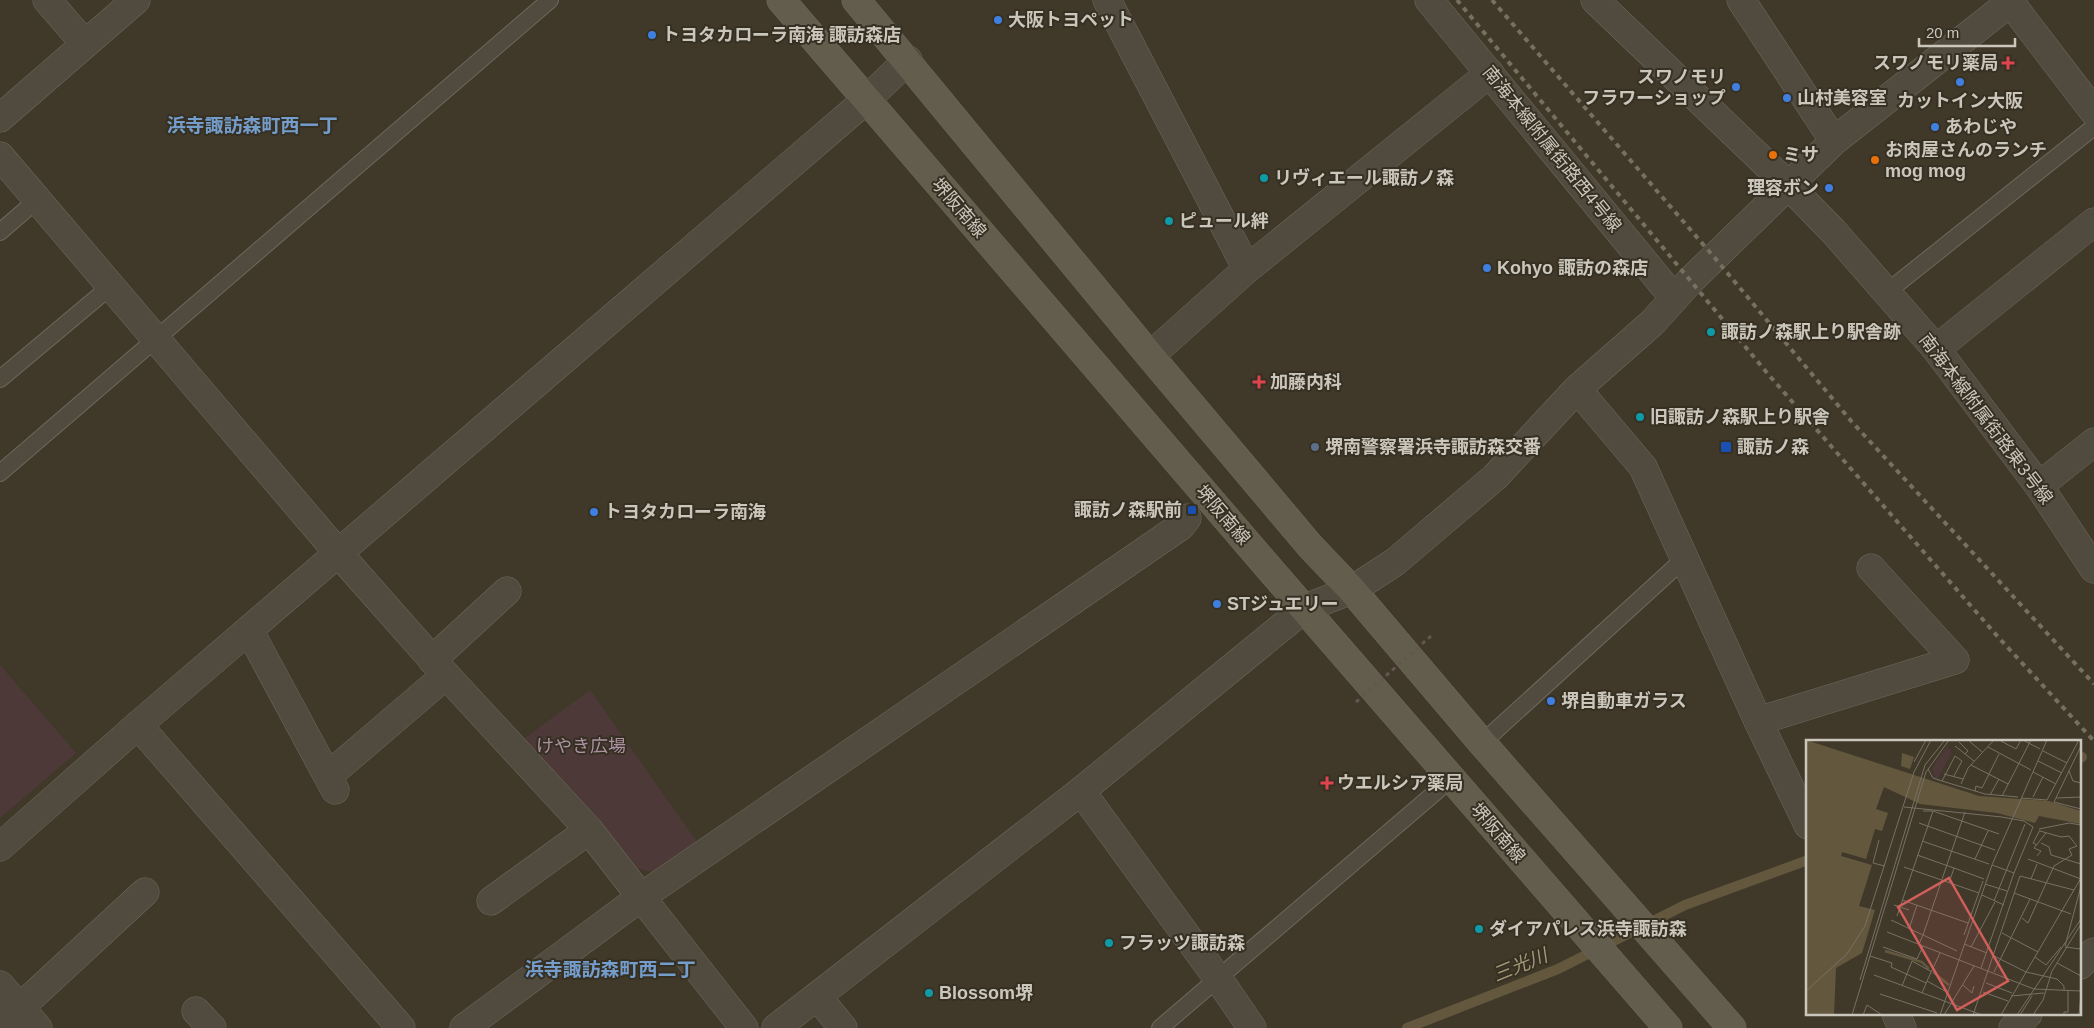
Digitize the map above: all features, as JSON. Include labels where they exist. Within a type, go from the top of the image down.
[{"type":"main road","name":"堺阪南線","points":[[781,0],[1451,780],[1668,1028]]},
{"type":"main road","points":[[856,0],[908,60],[1150,356],[1310,546],[1352,590],[1482,743],[1732,1028]]},
{"type":"street","points":[[47,0],[85,44]]},
{"type":"street","points":[[0,118],[136,0]]},
{"type":"street","points":[[1107,0],[1247,269]]},
{"type":"street","name":"南海本線附属街路西4号線","points":[[1429,0],[1674,298]]},
{"type":"street","points":[[1741,0],[1834,141]]},
{"type":"street","name":"南海本線附属街路東3号線","points":[[1598,1],[1788,185],[1834,232],[1887,292],[1936,349],[2039,486],[2094,569]]},
{"type":"street","points":[[776,1028],[1081,792],[1305,608],[1352,590],[1396,562],[1495,477],[1576,389],[1652,323],[1674,298],[1834,141],[2012,1],[2094,112]]},
{"type":"street","points":[[0,847],[138,725],[866,100],[908,60]]},
{"type":"street","points":[[1150,356],[1247,269],[1490,73]]},
{"type":"street","points":[[0,156],[338,554],[439,668],[589,830],[744,1028]]},
{"type":"street","points":[[1936,349],[2094,222]]},
{"type":"street","points":[[1576,389],[1643,467],[1758,721],[1806,821]]},
{"type":"street","points":[[2039,486],[2094,442]]},
{"type":"street","points":[[464,1028],[641,897],[1181,526],[1187,518]]},
{"type":"street","points":[[1758,721],[1955,660],[1871,568]]},
{"type":"street","points":[[249,630],[332,783],[439,668],[507,591]]},
{"type":"street","points":[[138,725],[401,1028]]},
{"type":"street","points":[[1081,792],[1252,1028]]},
{"type":"street","points":[[491,901],[589,830]]},
{"type":"street","points":[[0,1026],[145,892]]},
{"type":"street","points":[[2082,963],[2094,952]]},
{"type":"street","points":[[0,986],[38,1028]]},
{"type":"street","points":[[817,996],[843,1028]]},
{"type":"street","points":[[1897,1016],[1902,1028]]},
{"type":"street","points":[[2013,1028],[2026,1016]]},
{"type":"lane","points":[[0,473],[157,340],[550,0]]},
{"type":"lane","points":[[1887,292],[2094,127]]},
{"type":"lane","points":[[0,232],[37,200]]},
{"type":"lane","points":[[0,379],[110,286]]},
{"type":"lane","points":[[1482,743],[1684,559]]},
{"type":"lane","points":[[1160,1028],[1451,780]]},
{"type":"path","points":[[1356,702],[1432,636]]},
{"type":"green space","points":[[0,665],[76,753],[0,818]]},
{"type":"green space","name":"けやき広場","points":[[590,690],[697,842],[655,873],[637,868],[572,793],[521,741]]},
{"type":"waterway","name":"三光川","points":[[1407,1028],[1558,969],[1685,905],[1806,861]]},
{"type":"railway","points":[[1457,0],[1768,374],[1999,638],[2094,741]]},
{"type":"railway","points":[[1492,0],[1714,257],[1852,422],[2094,684]]},
{"type":"place","name":"大阪トヨペット","points":[[998,20]]},
{"type":"place","name":"トヨタカローラ南海 諏訪森店","points":[[652,35]]},
{"type":"place","name":"スワノモリ薬局","points":[[2008,63]]},
{"type":"place","name":"カットイン大阪","points":[[1960,82]]},
{"type":"place","name":"スワノモリ フラワーショップ","points":[[1736,87]]},
{"type":"place","name":"山村美容室","points":[[1787,98]]},
{"type":"place","name":"あわじや","points":[[1935,127]]},
{"type":"place","name":"ミサ","points":[[1773,155]]},
{"type":"place","name":"お肉屋さんのランチ mog mog","points":[[1875,160]]},
{"type":"place","name":"リヴィエール諏訪ノ森","points":[[1264,178]]},
{"type":"place","name":"理容ボン","points":[[1829,188]]},
{"type":"place","name":"ピュール絆","points":[[1169,221]]},
{"type":"place","name":"Kohyo 諏訪の森店","points":[[1487,268]]},
{"type":"place","name":"諏訪ノ森駅上り駅舎跡","points":[[1711,332]]},
{"type":"place","name":"加藤内科","points":[[1259,382]]},
{"type":"place","name":"旧諏訪ノ森駅上り駅舎","points":[[1640,417]]},
{"type":"place","name":"堺南警察署浜寺諏訪森交番","points":[[1315,447]]},
{"type":"place","name":"諏訪ノ森","points":[[1726,447]]},
{"type":"place","name":"諏訪ノ森駅前","points":[[1192,510]]},
{"type":"place","name":"トヨタカローラ南海","points":[[594,512]]},
{"type":"place","name":"STジュエリー","points":[[1217,604]]},
{"type":"place","name":"堺自動車ガラス","points":[[1551,701]]},
{"type":"place","name":"ウエルシア薬局","points":[[1327,783]]},
{"type":"place","name":"ダイアパレス浜寺諏訪森","points":[[1479,929]]},
{"type":"place","name":"フラッツ諏訪森","points":[[1109,943]]},
{"type":"place","name":"Blossom堺","points":[[929,993]]},
{"type":"district","name":"浜寺諏訪森町西一丁","points":[[252,125]]},
{"type":"district","name":"浜寺諏訪森町西二丁","points":[[610,969]]}]
